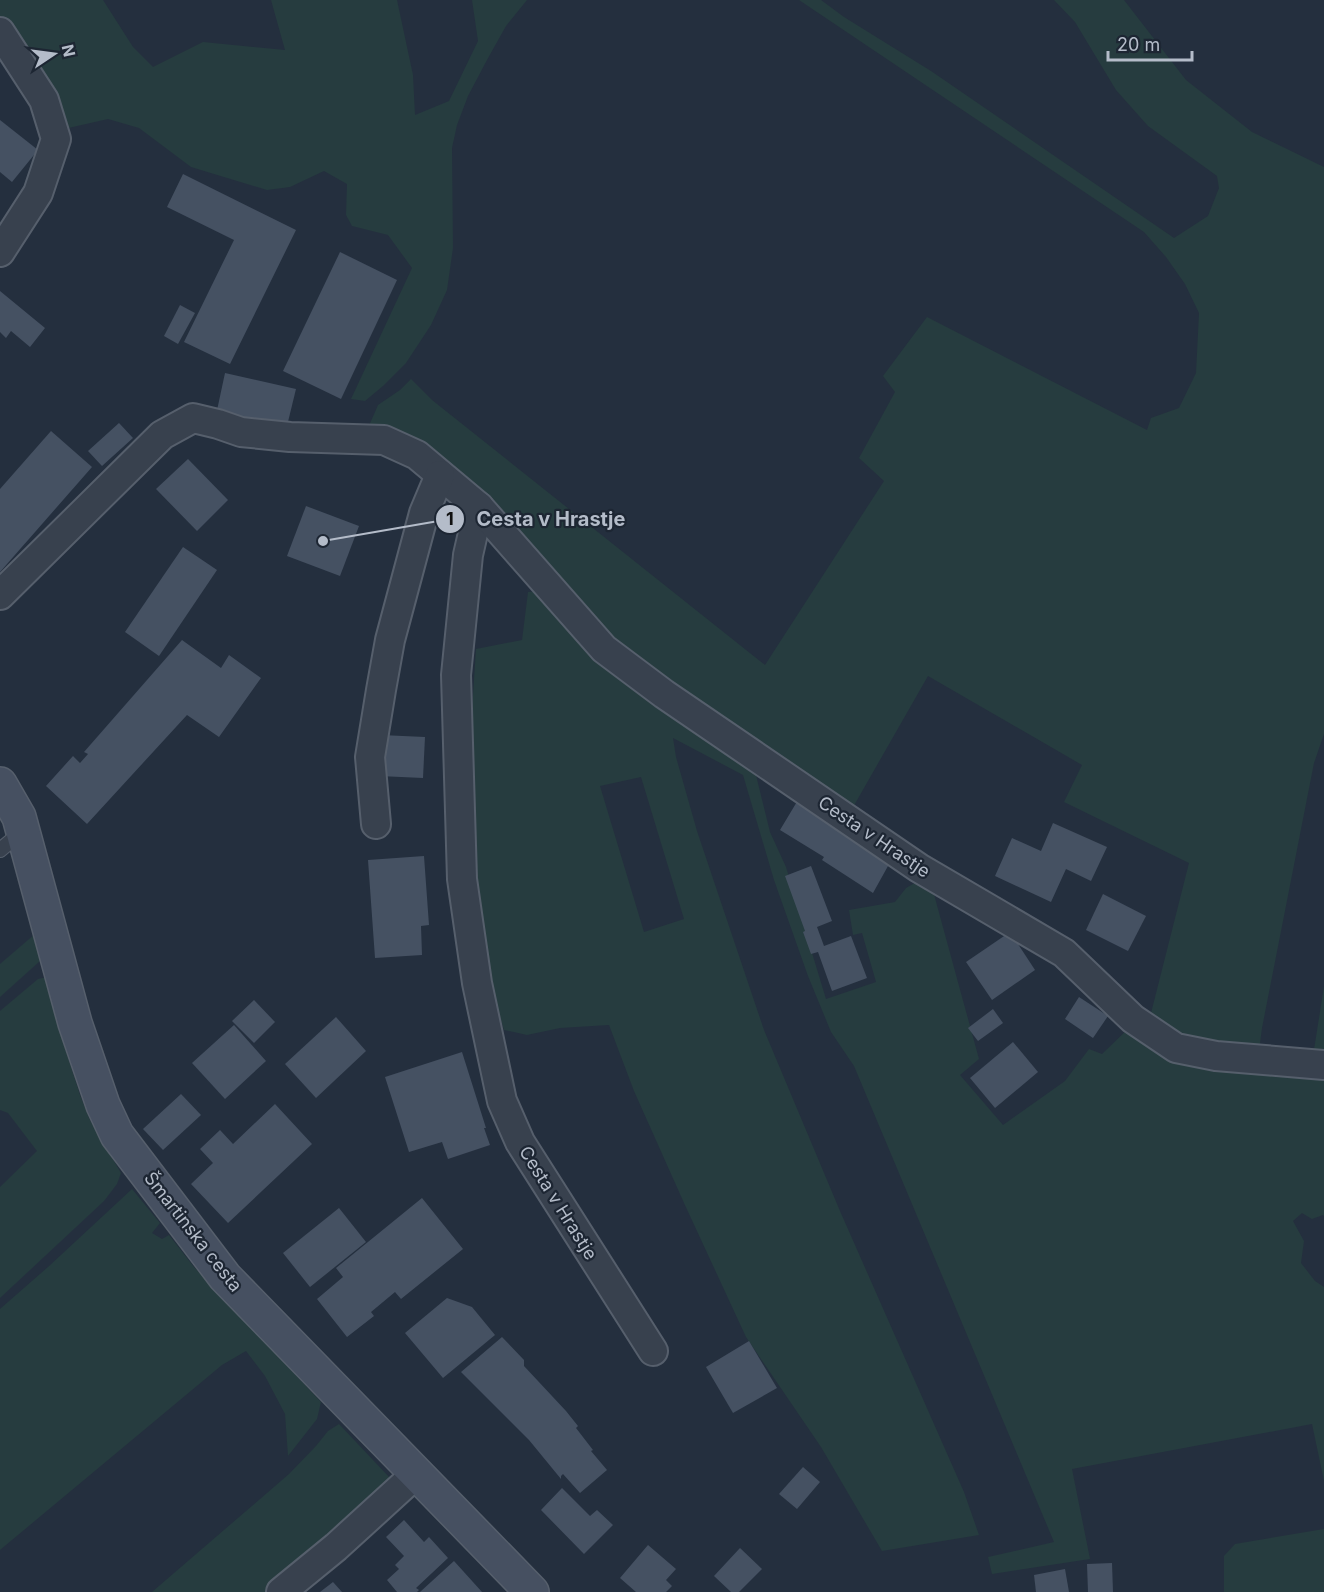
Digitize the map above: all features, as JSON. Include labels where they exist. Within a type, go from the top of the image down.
[{"type":"main road","name":"Šmartinska cesta","points":[[0,783],[19,817],[11,841],[103,1105],[117,1135],[225,1277],[532,1592]]},
{"type":"street","points":[[0,32],[44,100],[56,139],[38,193],[0,252]]},
{"type":"street","name":"Cesta v Hrastje","points":[[0,594],[162,435],[192,418],[241,432],[290,437],[384,440],[417,455],[479,507],[604,649],[664,694],[919,868],[1064,953],[1134,1019],[1176,1048],[1216,1056],[1324,1065]]},
{"type":"street","points":[[376,824],[370,757],[390,640],[424,513],[440,475]]},
{"type":"street","name":"Cesta v Hrastje","points":[[479,507],[468,555],[456,675],[462,879],[477,983],[501,1101],[520,1142],[653,1351]]},
{"type":"street","points":[[281,1592],[336,1547],[416,1474]]},
{"type":"green space","points":[[0,0],[103,0],[133,47],[153,67],[203,42],[285,50],[271,0],[397,0],[413,75],[415,115],[449,101],[478,41],[472,0],[527,0],[506,26],[468,96],[457,125],[452,148],[453,248],[447,290],[431,325],[406,363],[365,401],[351,399],[412,268],[388,235],[352,226],[346,215],[347,184],[324,171],[290,187],[267,190],[191,167],[139,128],[108,119],[64,129],[60,114],[0,17]]},
{"type":"green space","points":[[799,0],[821,0],[844,17],[931,71],[1174,238],[1208,216],[1219,188],[1217,176],[1148,126],[1116,90],[1075,22],[1054,0],[1124,0],[1186,80],[1252,132],[1324,167],[1324,734],[1314,763],[1259,1051],[1178,1038],[1149,1021],[1189,863],[1064,802],[1082,765],[928,676],[852,809],[658,684],[584,616],[368,428],[378,405],[400,390],[411,379],[432,400],[765,665],[884,481],[859,458],[895,392],[883,376],[927,317],[1147,430],[1151,418],[1179,408],[1196,373],[1199,313],[1185,284],[1144,232]]},
{"type":"green space","points":[[543,591],[754,767],[770,832],[786,867],[826,999],[876,982],[862,933],[853,935],[849,910],[895,902],[906,888],[922,879],[932,887],[979,1059],[960,1075],[1003,1125],[1065,1081],[1089,1049],[1102,1054],[1130,1027],[1324,1074],[1324,1216],[1312,1219],[1302,1213],[1293,1221],[1304,1241],[1301,1263],[1315,1281],[1324,1287],[1324,1481],[1312,1424],[1072,1469],[1090,1559],[992,1574],[988,1557],[1054,1542],[854,1066],[831,1032],[808,976],[774,880],[743,775],[673,738],[676,757],[697,831],[764,1030],[840,1211],[964,1492],[979,1535],[882,1551],[821,1447],[746,1337],[634,1091],[609,1025],[560,1028],[527,1035],[504,1030],[491,990],[474,901],[471,726],[476,649],[522,640],[528,592]],"holes":[[[641,777],[684,919],[644,932],[600,786]]]},
{"type":"green space","points":[[35,934],[40,961],[0,997],[0,964]]},
{"type":"green space","points":[[47,977],[80,1095],[90,1120],[121,1173],[117,1184],[104,1201],[0,1298],[0,1187],[37,1151],[8,1113],[0,1110],[0,1011],[38,979]]},
{"type":"green space","points":[[1324,986],[1324,1057],[1313,1056]]},
{"type":"green space","points":[[132,1189],[160,1223],[152,1233],[162,1239],[169,1235],[194,1267],[321,1402],[317,1419],[288,1456],[285,1414],[265,1376],[246,1351],[222,1365],[0,1550],[0,1309]]},
{"type":"green space","points":[[339,1424],[390,1478],[317,1550],[266,1592],[152,1592],[289,1474],[328,1431]]},
{"type":"green space","points":[[1324,1529],[1324,1592],[1224,1592],[1224,1556],[1235,1544]]},
{"type":"building","points":[[0,120],[38,150],[12,182],[0,172]]},
{"type":"building","points":[[183,174],[296,230],[230,364],[184,342],[234,240],[167,207]]},
{"type":"building","points":[[340,252],[397,280],[341,399],[283,371]]},
{"type":"building","points":[[0,291],[45,328],[30,347],[11,331],[6,338],[0,332]]},
{"type":"building","points":[[180,305],[195,313],[178,344],[164,336]]},
{"type":"building","points":[[225,373],[296,389],[286,430],[216,415]]},
{"type":"building","points":[[119,423],[133,438],[102,466],[88,451]]},
{"type":"building","points":[[51,431],[92,467],[0,572],[0,489]]},
{"type":"building","points":[[188,459],[228,500],[197,531],[156,489]]},
{"type":"building","points":[[306,506],[359,526],[340,576],[287,556]]},
{"type":"building","points":[[183,547],[217,570],[159,656],[125,632]]},
{"type":"building","points":[[182,640],[221,668],[229,655],[261,678],[219,737],[187,715],[87,824],[46,786],[73,756],[80,763],[88,754],[84,752]]},
{"type":"building","points":[[381,735],[425,737],[423,778],[379,776]]},
{"type":"building","points":[[798,800],[893,857],[873,893],[822,860],[824,857],[780,830]]},
{"type":"building","points":[[1053,823],[1107,847],[1091,881],[1066,869],[1051,902],[995,876],[1012,838],[1041,851]]},
{"type":"building","points":[[424,856],[429,925],[421,926],[422,955],[375,958],[368,860]]},
{"type":"building","points":[[811,866],[832,921],[817,927],[824,946],[851,936],[867,978],[832,991],[818,952],[811,954],[785,876]]},
{"type":"building","points":[[1103,894],[1146,916],[1128,951],[1086,930]]},
{"type":"building","points":[[1010,932],[1035,970],[992,1000],[966,962]]},
{"type":"building","points":[[1079,997],[1108,1016],[1093,1038],[1065,1019]]},
{"type":"building","points":[[254,1000],[275,1022],[254,1043],[232,1021]]},
{"type":"building","points":[[993,1009],[1003,1023],[978,1041],[968,1028]]},
{"type":"building","points":[[336,1017],[366,1051],[316,1098],[285,1064]]},
{"type":"building","points":[[234,1025],[266,1061],[225,1099],[192,1063]]},
{"type":"building","points":[[1013,1042],[1038,1072],[995,1108],[970,1078]]},
{"type":"building","points":[[462,1052],[490,1145],[448,1159],[442,1142],[409,1152],[385,1077]]},
{"type":"building","points":[[181,1094],[201,1115],[163,1150],[143,1129]]},
{"type":"building","points":[[275,1104],[312,1144],[228,1223],[191,1184],[213,1163],[200,1149],[220,1130],[233,1144]]},
{"type":"building","points":[[422,1198],[463,1249],[401,1299],[395,1292],[371,1312],[374,1316],[347,1337],[317,1299],[343,1277],[336,1268]]},
{"type":"building","points":[[339,1208],[366,1242],[310,1287],[283,1253]]},
{"type":"building","points":[[447,1298],[472,1307],[495,1335],[443,1378],[405,1333]]},
{"type":"building","points":[[502,1337],[524,1360],[524,1366],[578,1426],[576,1428],[593,1450],[591,1451],[607,1470],[580,1493],[563,1474],[561,1479],[529,1440],[461,1372]]},
{"type":"building","points":[[749,1341],[777,1388],[733,1413],[706,1367]]},
{"type":"building","points":[[803,1467],[820,1482],[797,1509],[779,1494]]},
{"type":"building","points":[[562,1488],[590,1516],[597,1510],[613,1525],[584,1554],[541,1510]]},
{"type":"building","points":[[404,1520],[424,1542],[429,1537],[448,1558],[416,1588],[419,1590],[417,1592],[397,1592],[387,1580],[399,1569],[395,1565],[404,1556],[386,1537]]},
{"type":"building","points":[[648,1545],[676,1569],[666,1580],[672,1586],[666,1592],[636,1592],[620,1578]]},
{"type":"building","points":[[740,1548],[762,1569],[739,1592],[731,1592],[714,1576]]},
{"type":"building","points":[[454,1561],[482,1592],[420,1592]]},
{"type":"building","points":[[1112,1563],[1113,1592],[1088,1592],[1087,1564]]},
{"type":"building","points":[[1065,1569],[1069,1592],[1036,1592],[1034,1575]]},
{"type":"building","points":[[333,1582],[342,1592],[320,1592]]},
{"type":"place","name":"Cesta v Hrastje","points":[[323,541]]}]
